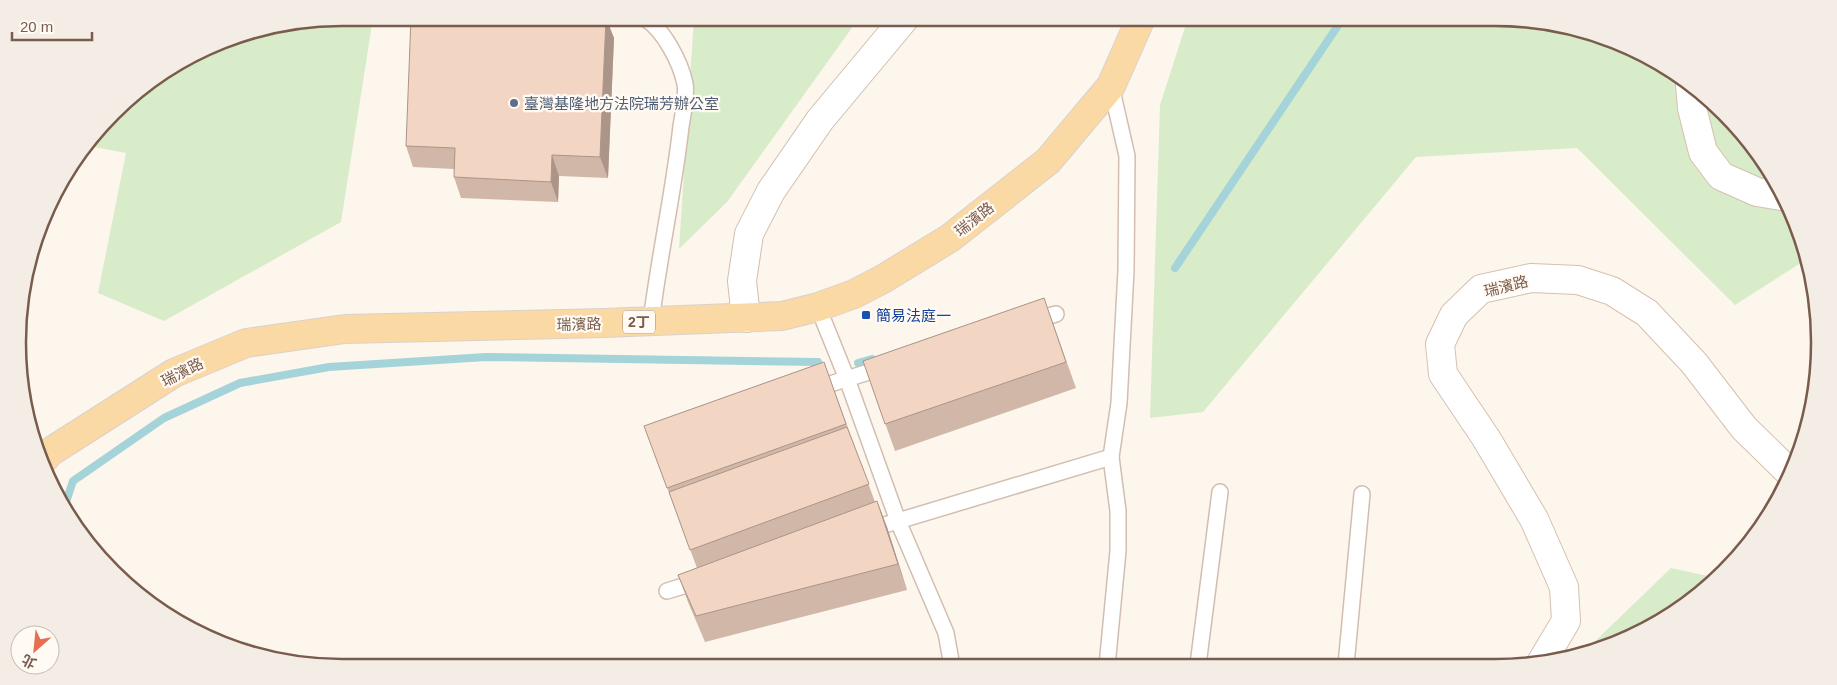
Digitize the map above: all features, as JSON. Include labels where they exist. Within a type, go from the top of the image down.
[{"type":"main road","name":"瑞濱路","points":[[47,456],[174,373],[246,343],[345,329],[651,322],[782,316],[818,307],[854,294],[950,238],[1048,161],[1111,86],[1137,26]]},
{"type":"street","points":[[746,318],[742,281],[746,252],[750,234],[767,198],[820,120],[898,26]]},
{"type":"street","points":[[1691,95],[1692,108],[1703,152],[1721,176],[1757,192],[1774,195]]},
{"type":"street","name":"瑞濱路","points":[[1546,654],[1566,621],[1564,587],[1534,519],[1486,438],[1443,374],[1440,344],[1454,315],[1481,289],[1531,278],[1578,280],[1612,291],[1647,313],[1694,363],[1744,428],[1785,468]]},
{"type":"lane","points":[[651,322],[679,148],[686,85],[675,57],[660,30],[655,26]]},
{"type":"lane","points":[[1108,659],[1118,551],[1118,511],[1111,457],[1119,403],[1126,270],[1127,156],[1111,86]]},
{"type":"lane","points":[[818,307],[847,378],[898,521],[946,633],[951,659]]},
{"type":"lane","points":[[1018,326],[1056,314]]},
{"type":"lane","points":[[800,393],[894,364]]},
{"type":"lane","points":[[852,535],[1111,457]]},
{"type":"lane","points":[[1199,659],[1220,492]]},
{"type":"lane","points":[[1347,659],[1362,494]]},
{"type":"lane","points":[[667,591],[713,577]]},
{"type":"green space","points":[[372,26],[341,222],[164,321],[98,293],[126,153],[94,147],[119,119],[150,92],[184,69],[203,59],[241,43],[281,32],[322,27]]},
{"type":"green space","points":[[693,26],[853,26],[727,202],[679,249]]},
{"type":"green space","points":[[1185,26],[1494,26],[1556,32],[1616,50],[1653,69],[1687,92],[1718,119],[1745,150],[1768,184],[1787,221],[1801,263],[1735,305],[1577,148],[1416,157],[1203,412],[1150,418],[1160,105]]},
{"type":"green space","points":[[1671,568],[1707,576],[1687,593],[1653,616],[1616,635],[1593,643]]},
{"type":"building","name":"臺灣基隆地方法院瑞芳辦公室","points":[[411,26],[606,26],[600,157],[552,155],[551,182],[454,177],[455,148],[406,146]]},
{"type":"building","points":[[1044,298],[1066,362],[885,424],[863,361]]},
{"type":"building","points":[[824,362],[846,424],[667,488],[644,426]]},
{"type":"building","points":[[847,427],[869,484],[690,550],[669,492]]},
{"type":"building","points":[[877,501],[898,564],[696,616],[678,575]]},
{"type":"waterway","points":[[1175,268],[1338,26]]},
{"type":"waterway","points":[[67,498],[73,481],[164,418],[240,383],[329,367],[486,357],[818,362]]},
{"type":"waterway","points":[[858,363],[872,359]]},
{"type":"place","name":"臺灣基隆地方法院瑞芳辦公室","points":[[514,103]]},
{"type":"place","name":"簡易法庭一","points":[[866,315]]}]
